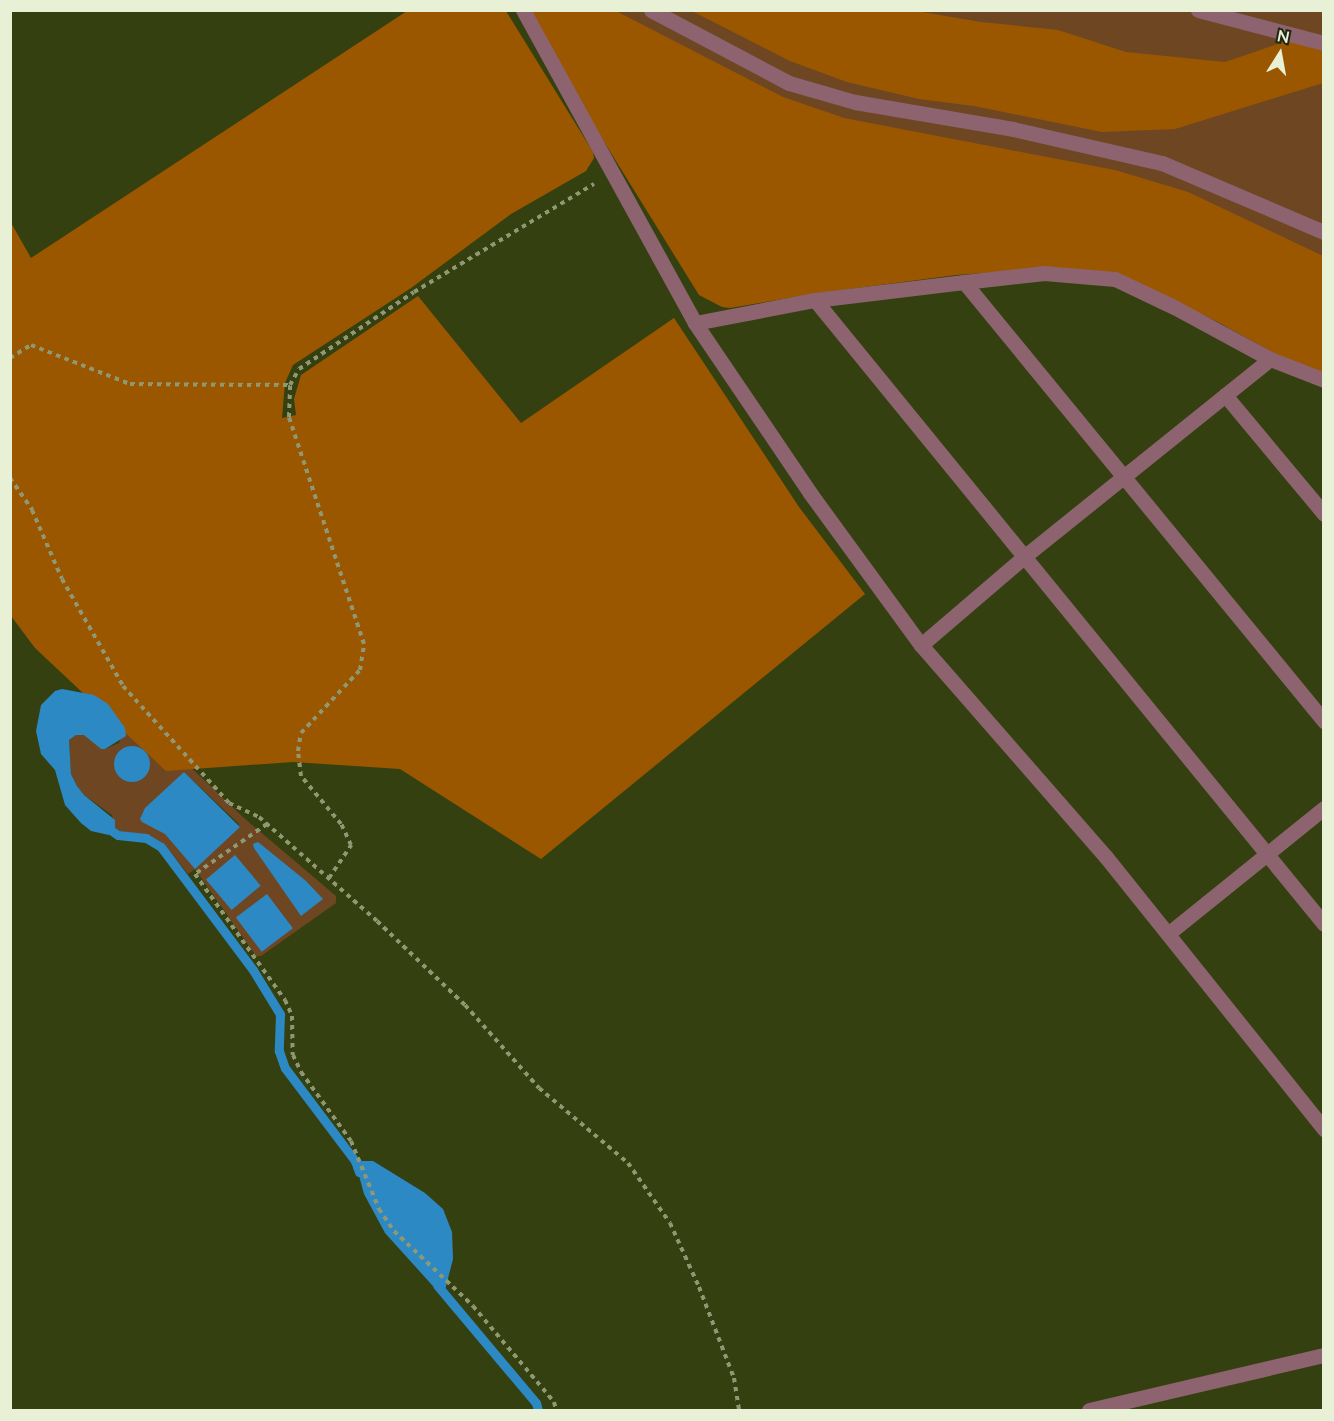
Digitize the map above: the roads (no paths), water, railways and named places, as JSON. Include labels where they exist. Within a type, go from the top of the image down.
[{"type":"street","points":[[523,10],[695,323],[810,493],[921,645],[1169,933],[1323,1129]]},
{"type":"street","points":[[651,10],[789,83],[855,102],[1013,129],[1162,163],[1323,232]]},
{"type":"street","points":[[1198,10],[1323,43]]},
{"type":"street","points":[[695,323],[815,300],[1044,273],[1115,279],[1174,307],[1270,359],[1323,380]]},
{"type":"street","points":[[964,282],[1323,721]]},
{"type":"street","points":[[815,300],[1323,924]]},
{"type":"street","points":[[921,645],[1024,556],[1270,359]]},
{"type":"street","points":[[1225,395],[1323,514]]},
{"type":"street","points":[[1169,933],[1323,808]]},
{"type":"street","points":[[1089,1410],[1323,1354]]},
{"type":"water","points":[[62,689],[94,695],[108,704],[125,728],[126,736],[105,749],[101,749],[84,735],[76,735],[69,740],[71,774],[77,786],[84,795],[115,820],[115,828],[109,835],[91,831],[65,805],[55,770],[41,754],[36,731],[41,705],[55,691]]},
{"type":"water","points":[[132,746],[145,751],[150,764],[145,777],[132,782],[119,777],[114,764],[119,751]]},
{"type":"water","points":[[184,772],[240,827],[195,869],[165,834],[140,819],[145,808]]},
{"type":"water","points":[[258,842],[306,881],[323,899],[301,916],[254,848],[253,844]]},
{"type":"water","points":[[235,855],[261,886],[232,910],[206,879]]},
{"type":"water","points":[[267,894],[293,928],[262,952],[236,917]]},
{"type":"water","points":[[355,1161],[373,1161],[425,1193],[443,1209],[452,1232],[453,1259],[444,1294],[441,1295],[385,1233],[364,1194]]},
{"type":"waterway","points":[[112,831],[118,835],[146,838],[161,847],[253,970],[280,1014],[279,1051],[285,1068],[355,1161],[359,1172]]},
{"type":"waterway","points":[[437,1285],[536,1403],[538,1410]]}]
